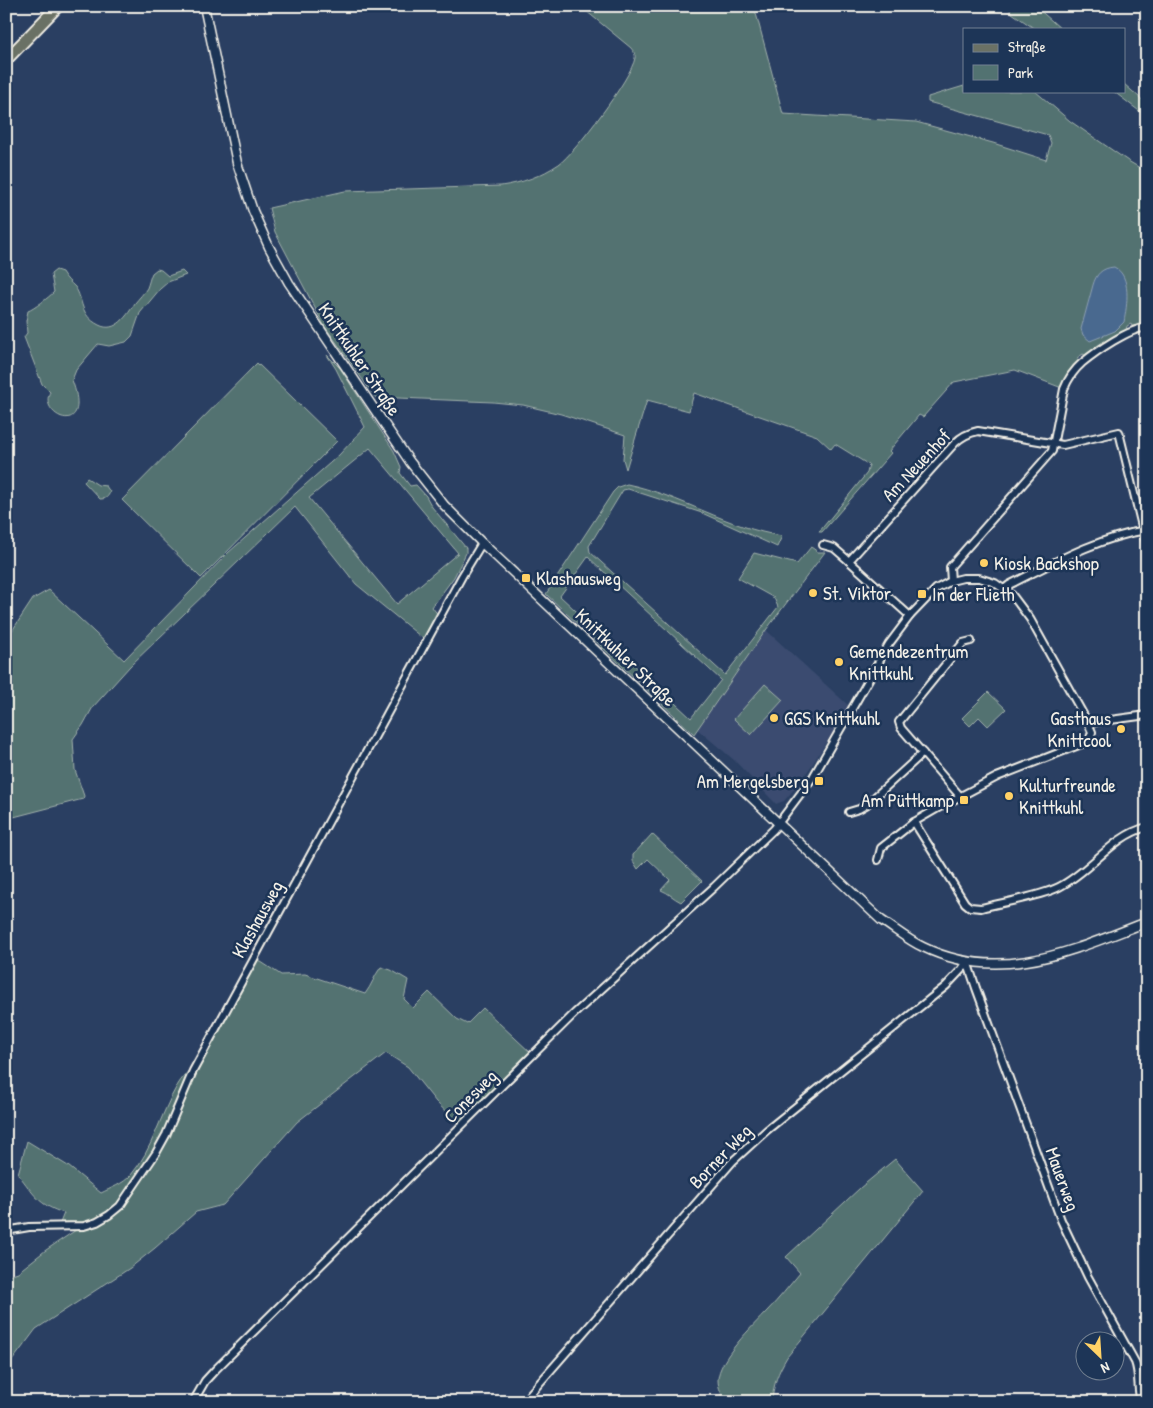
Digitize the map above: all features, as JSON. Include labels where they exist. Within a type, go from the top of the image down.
[{"type":"main road","points":[[6,60],[58,6]]},
{"type":"street","name":"Knittkuhler Straße","points":[[204,6],[237,163],[252,211],[269,247],[289,283],[410,462],[444,505],[482,543],[881,920],[923,947],[967,961],[995,964],[1036,960],[1076,949],[1147,922]]},
{"type":"street","points":[[951,581],[950,567],[1052,451],[1064,389],[1068,379],[1089,358],[1136,329],[1147,328]]},
{"type":"street","name":"Am Neuenhof","points":[[849,562],[955,442],[966,434],[978,431],[1063,445],[1119,432],[1145,530]]},
{"type":"street","points":[[1004,589],[1088,546],[1134,530],[1145,530],[1147,547]]},
{"type":"street","name":"Klashausweg","points":[[6,1231],[29,1227],[84,1226],[103,1218],[120,1206],[166,1135],[193,1071],[246,971],[462,576],[482,543]]},
{"type":"street","points":[[823,545],[834,548],[910,616]]},
{"type":"street","points":[[780,823],[813,777],[889,644],[910,616],[936,590],[951,581],[963,578],[989,580],[1004,589],[1030,618],[1088,723],[1092,732],[1089,742],[1009,772],[960,796],[914,822],[882,848],[878,860]]},
{"type":"street","points":[[960,796],[901,728],[899,722],[963,643],[971,640]]},
{"type":"street","points":[[1088,723],[1147,714]]},
{"type":"street","points":[[849,812],[866,805],[923,753]]},
{"type":"street","points":[[914,822],[965,903],[973,908],[981,908],[1058,887],[1089,866],[1124,836],[1147,827]]},
{"type":"street","name":"Conesweg","points":[[193,1402],[202,1386],[216,1369],[575,1013],[714,887],[780,823]]},
{"type":"street","name":"Borner Weg","points":[[523,1402],[733,1161],[775,1123],[946,986],[967,961]]},
{"type":"street","name":"Mauerweg","points":[[967,961],[1061,1220],[1088,1277],[1135,1362],[1141,1402]]},
{"type":"shaded area","points":[[1114,267],[1120,271],[1126,284],[1127,300],[1124,322],[1115,331],[1090,341],[1083,335],[1081,329],[1093,285],[1100,272]]},
{"type":"shaded area","name":"GGS Knittkuhl","points":[[766,630],[849,706],[797,786],[784,801],[776,804],[734,760],[697,729]]},
{"type":"green space","points":[[580,6],[754,6],[783,114],[916,122],[1046,160],[1051,143],[1048,135],[928,102],[928,97],[963,86],[963,92],[1036,92],[1070,121],[1147,172],[1147,278],[1144,314],[1141,325],[1132,326],[1131,324],[1127,326],[1124,333],[1087,356],[1083,354],[1077,358],[1080,361],[1062,388],[1015,370],[954,382],[923,417],[919,415],[889,451],[891,453],[822,532],[819,532],[867,473],[869,465],[835,444],[831,449],[817,436],[694,393],[689,411],[647,400],[626,469],[623,459],[625,435],[561,414],[523,405],[493,402],[375,397],[324,325],[275,232],[269,208],[345,191],[501,186],[516,183],[545,172],[567,157],[614,97],[632,68],[635,57],[631,48]]},
{"type":"green space","points":[[1007,6],[1035,6],[1060,28],[1034,28],[1012,13]]},
{"type":"green space","points":[[1126,86],[1147,104],[1147,117],[1114,92],[1126,92]]},
{"type":"green space","points":[[157,269],[168,276],[182,271],[186,275],[168,282],[160,289],[140,313],[132,336],[126,342],[109,346],[98,344],[76,370],[72,380],[77,399],[76,411],[71,416],[64,418],[57,415],[51,409],[48,401],[50,392],[42,384],[24,337],[27,333],[26,321],[28,311],[54,292],[51,274],[56,270],[62,272],[78,292],[88,317],[99,325],[111,327],[121,322],[125,317],[146,290],[152,273]]},
{"type":"green space","points":[[327,355],[340,368],[394,451],[401,467],[400,473],[410,486],[416,485],[426,496],[432,507],[466,548],[466,553],[454,577],[432,607],[439,616],[426,641],[356,584],[295,507],[130,666],[93,707],[73,739],[75,770],[84,796],[83,799],[6,819],[6,640],[33,599],[49,590],[124,660],[228,553],[339,455],[365,427]],"holes":[[[370,448],[458,553],[397,604],[309,498]]]},
{"type":"green space","points":[[257,363],[337,441],[201,578],[122,500]]},
{"type":"green space","points":[[87,478],[98,485],[106,486],[110,492],[108,496],[100,499],[84,482]]},
{"type":"green space","points":[[627,484],[647,489],[742,526],[782,536],[777,547],[702,513],[628,489],[623,490],[589,546],[590,552],[725,675],[778,607],[774,598],[738,578],[754,553],[797,564],[811,547],[818,552],[825,552],[766,630],[694,734],[546,594],[618,487]],"holes":[[[588,557],[721,680],[691,718],[560,596]]]},
{"type":"green space","points":[[765,684],[783,700],[751,735],[734,719]]},
{"type":"green space","points":[[988,692],[1006,709],[988,726],[979,717],[970,726],[962,718]]},
{"type":"green space","points":[[652,834],[702,881],[681,902],[661,890],[670,880],[648,859],[638,869],[633,861],[633,855]]},
{"type":"green space","points":[[255,958],[281,975],[305,974],[365,994],[381,967],[391,970],[408,980],[404,999],[413,1008],[429,992],[457,1019],[467,1024],[483,1008],[531,1053],[459,1124],[436,1102],[408,1067],[386,1053],[297,1122],[223,1205],[196,1212],[130,1268],[36,1329],[6,1369],[6,1276],[18,1272],[79,1228],[110,1216],[157,1153],[194,1071]]},
{"type":"green space","points":[[193,1065],[192,1072],[165,1135],[114,1210],[84,1226],[60,1223],[64,1213],[42,1202],[18,1174],[27,1141],[68,1166],[101,1193],[117,1186],[131,1175],[139,1165],[177,1086]]},
{"type":"green space","points":[[895,1159],[923,1191],[787,1357],[776,1379],[772,1402],[726,1402],[719,1389],[718,1380],[724,1362],[737,1343],[776,1302],[800,1273],[786,1257],[860,1188]]},
{"type":"place","name":"Kiosk Backshop","points":[[984,563]]},
{"type":"place","name":"Klashausweg","points":[[526,578]]},
{"type":"place","name":"St. Viktor","points":[[813,593]]},
{"type":"place","name":"In der Flieth","points":[[922,594]]},
{"type":"place","name":"Gemendezentrum Knittkuhl","points":[[839,662]]},
{"type":"place","name":"GGS Knittkuhl","points":[[774,718]]},
{"type":"place","name":"Gasthaus Knittcool","points":[[1121,729]]},
{"type":"place","name":"Am Mergelsberg","points":[[819,781]]},
{"type":"place","name":"Kulturfreunde Knittkuhl","points":[[1009,796]]},
{"type":"place","name":"Am Püttkamp","points":[[964,800]]}]
